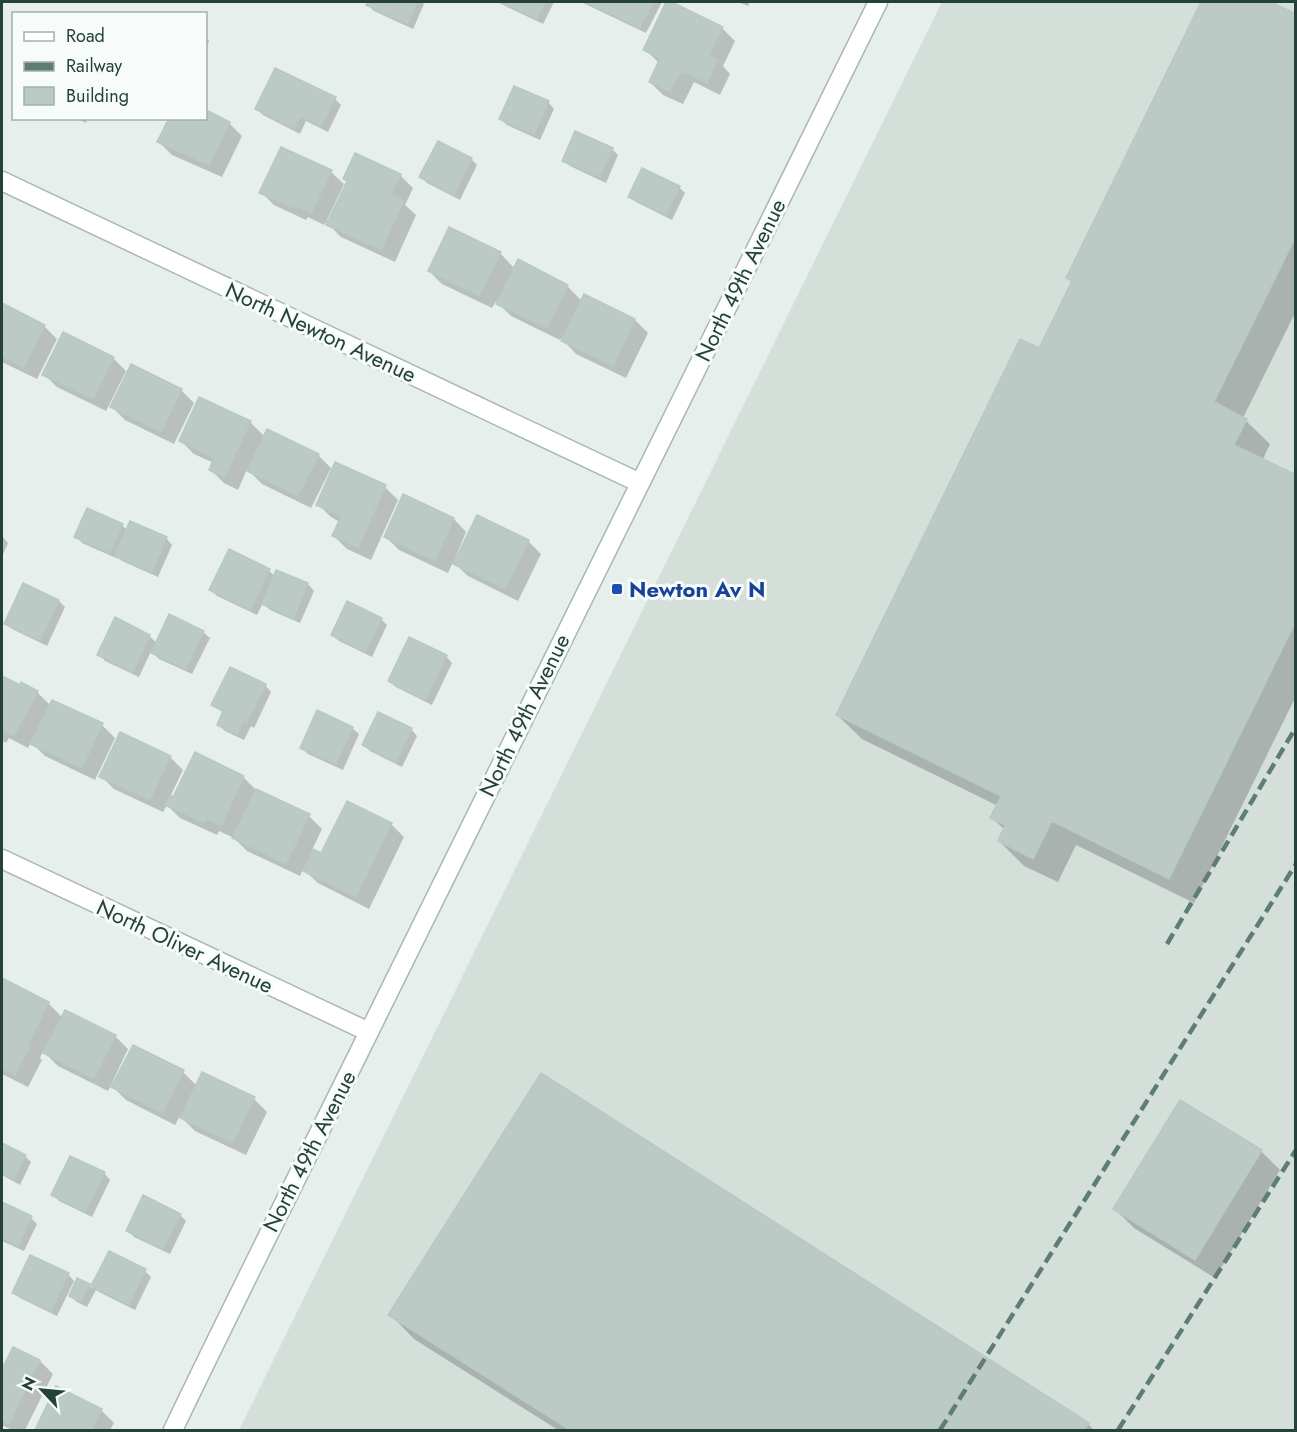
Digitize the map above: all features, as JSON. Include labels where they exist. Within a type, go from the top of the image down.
[{"type":"street","name":"North 49th Avenue","points":[[173,1431],[237,1297],[878,2]]},
{"type":"street","name":"North Newton Avenue","points":[[2,181],[640,483]]},
{"type":"street","name":"North Oliver Avenue","points":[[2,859],[369,1032]]},
{"type":"shaded area","points":[[942,2],[1295,2],[1295,1430],[239,1430]]},
{"type":"building","points":[[368,2],[417,2],[407,24],[366,5]]},
{"type":"building","points":[[500,2],[545,2],[537,19]]},
{"type":"building","points":[[585,2],[653,2],[640,28]]},
{"type":"building","points":[[666,2],[672,2],[723,27],[709,55],[718,60],[707,83],[681,71],[670,92],[649,82],[660,58],[643,50]]},
{"type":"building","points":[[1201,2],[1271,2],[1296,14],[1296,236],[1214,402],[1247,419],[1234,445],[1296,475],[1296,621],[1169,879],[1052,821],[1033,859],[998,841],[1005,825],[990,818],[1001,796],[836,715],[1020,339],[1039,348],[1072,281],[1066,278]]},
{"type":"building","points":[[275,68],[336,97],[321,127],[300,116],[294,129],[255,109]]},
{"type":"building","points":[[514,86],[549,101],[534,135],[499,119]]},
{"type":"building","points":[[207,110],[230,122],[209,165],[157,142],[168,120],[207,120]]},
{"type":"building","points":[[575,131],[613,148],[600,177],[562,161]]},
{"type":"building","points":[[438,141],[472,158],[454,195],[419,177]]},
{"type":"building","points":[[281,147],[332,170],[311,214],[295,205],[293,208],[259,193]]},
{"type":"building","points":[[355,153],[401,174],[391,195],[404,201],[381,250],[326,225],[347,181],[343,179]]},
{"type":"building","points":[[642,168],[680,186],[666,215],[628,197]]},
{"type":"building","points":[[449,227],[501,252],[479,296],[428,271]]},
{"type":"building","points":[[518,259],[568,285],[547,328],[496,304]]},
{"type":"building","points":[[584,294],[635,319],[613,366],[561,341]]},
{"type":"building","points":[[2,303],[45,325],[24,368],[2,356]]},
{"type":"building","points":[[63,332],[114,357],[93,399],[42,375]]},
{"type":"building","points":[[131,364],[182,389],[161,432],[110,407]]},
{"type":"building","points":[[199,397],[251,421],[224,478],[209,470],[214,458],[179,441]]},
{"type":"building","points":[[267,429],[319,454],[298,496],[247,471]]},
{"type":"building","points":[[335,462],[386,485],[358,548],[332,536],[341,516],[316,505]]},
{"type":"building","points":[[403,494],[454,518],[435,561],[384,537]]},
{"type":"building","points":[[87,508],[123,524],[110,553],[74,537]]},
{"type":"building","points":[[477,515],[529,540],[505,589],[453,564]]},
{"type":"building","points":[[130,521],[167,537],[152,572],[114,556]]},
{"type":"building","points":[[229,549],[270,569],[250,610],[209,590]]},
{"type":"building","points":[[276,570],[308,583],[294,618],[262,604]]},
{"type":"building","points":[[23,583],[59,600],[40,641],[4,624]]},
{"type":"building","points":[[347,601],[382,618],[365,652],[331,635]]},
{"type":"building","points":[[169,614],[204,631],[186,669],[151,653]]},
{"type":"building","points":[[115,617],[150,635],[133,672],[97,655]]},
{"type":"building","points":[[409,637],[447,655],[425,700],[388,681]]},
{"type":"building","points":[[230,667],[266,684],[247,723],[244,721],[237,735],[217,725],[223,711],[211,705]]},
{"type":"building","points":[[2,676],[38,691],[14,736],[2,729]]},
{"type":"building","points":[[52,700],[103,723],[82,768],[30,744]]},
{"type":"building","points":[[317,710],[353,727],[336,764],[300,748]]},
{"type":"building","points":[[378,712],[412,728],[396,762],[362,745]]},
{"type":"building","points":[[120,732],[171,756],[150,800],[99,777]]},
{"type":"building","points":[[195,752],[244,776],[221,826],[206,819],[204,823],[165,805],[170,795],[173,797]]},
{"type":"building","points":[[256,789],[310,814],[286,864],[232,838]]},
{"type":"building","points":[[347,801],[392,823],[356,897],[303,871],[313,849],[321,853]]},
{"type":"building","points":[[2,978],[49,1002],[15,1075],[2,1068]]},
{"type":"building","points":[[65,1010],[116,1035],[94,1079],[43,1053]]},
{"type":"building","points":[[133,1045],[184,1070],[162,1113],[111,1087]]},
{"type":"building","points":[[202,1072],[255,1097],[233,1143],[180,1118]]},
{"type":"building","points":[[541,1073],[1089,1423],[1084,1430],[570,1430],[388,1315]]},
{"type":"building","points":[[1180,1100],[1262,1150],[1195,1260],[1113,1209]]},
{"type":"building","points":[[2,1143],[26,1155],[14,1179],[2,1173]]},
{"type":"building","points":[[70,1156],[105,1172],[85,1212],[51,1195]]},
{"type":"building","points":[[143,1195],[181,1214],[163,1249],[126,1231]]},
{"type":"building","points":[[2,1202],[32,1216],[18,1246],[2,1238]]},
{"type":"building","points":[[109,1251],[146,1269],[129,1305],[91,1286]]},
{"type":"building","points":[[30,1255],[69,1273],[51,1311],[12,1293]]},
{"type":"building","points":[[77,1278],[90,1284],[81,1302],[69,1296]]},
{"type":"building","points":[[13,1347],[40,1360],[9,1424],[2,1420],[2,1364],[4,1365]]},
{"type":"building","points":[[56,1386],[102,1409],[91,1430],[35,1430]]},
{"type":"railway","points":[[1167,944],[1296,727]]},
{"type":"railway","points":[[940,1430],[1296,864]]},
{"type":"railway","points":[[1118,1430],[1296,1150]]},
{"type":"place","name":"Newton Av N","points":[[617,589]]}]
